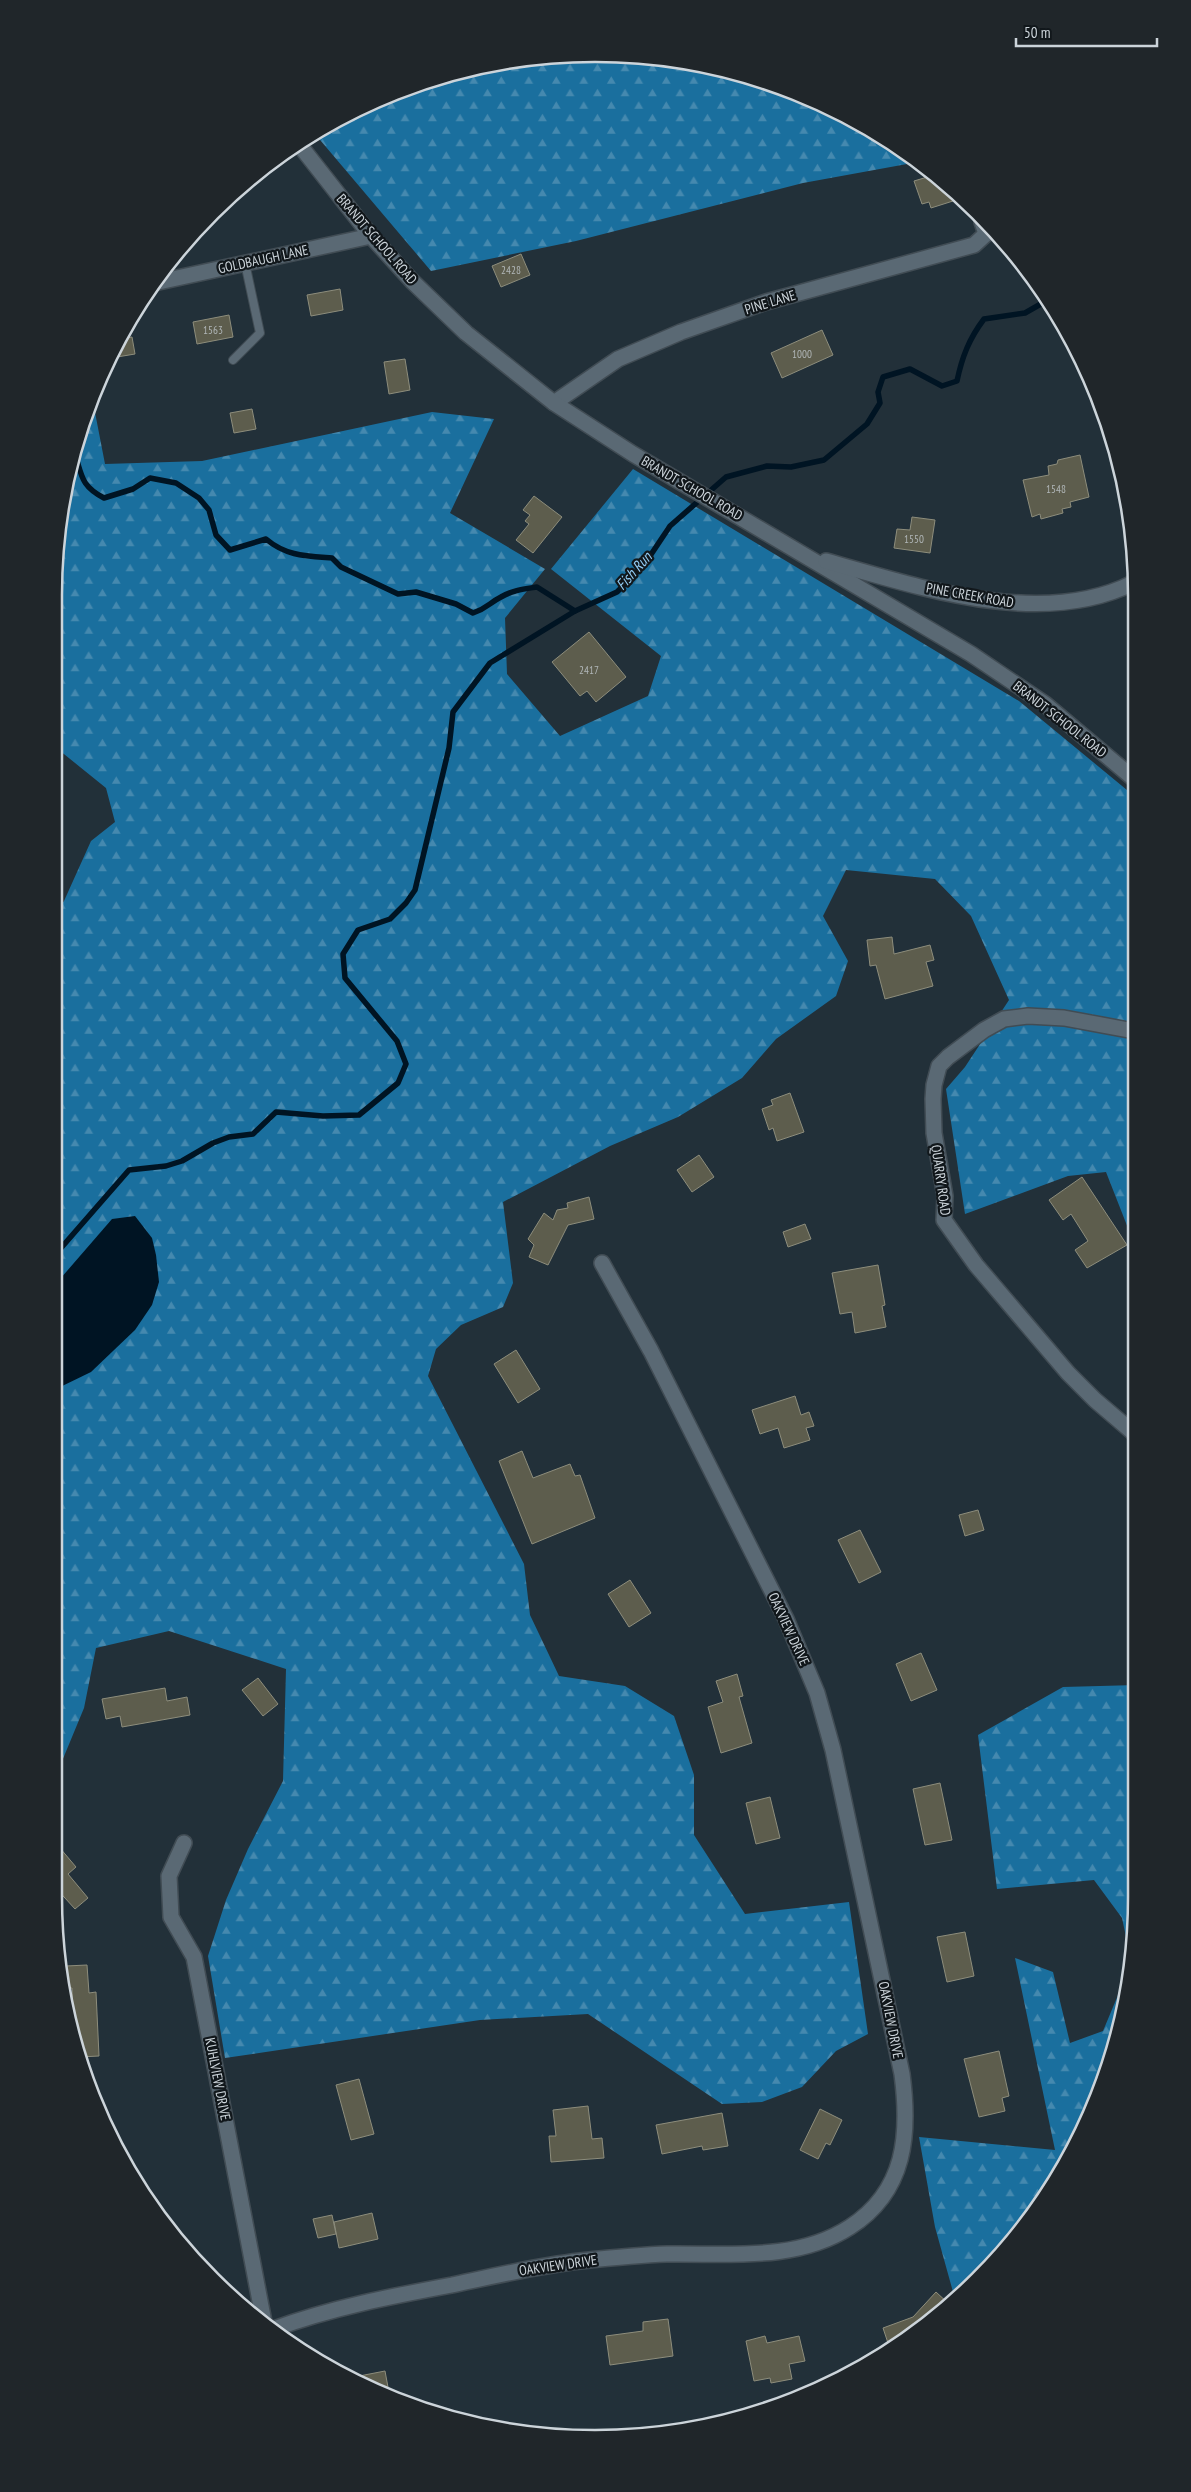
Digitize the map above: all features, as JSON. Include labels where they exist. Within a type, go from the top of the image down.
[{"type":"street","name":"BRANDT SCHOOL ROAD","points":[[303,149],[372,236],[412,281],[466,333],[554,403],[633,454],[971,654],[1029,693],[1128,774]]},
{"type":"street","name":"PINE LANE","points":[[554,403],[618,359],[681,332],[766,302],[974,245],[986,233]]},
{"type":"street","name":"GOLDBAUGH LANE","points":[[166,280],[372,236]]},
{"type":"street","name":"PINE CREEK ROAD","points":[[808,556],[909,584],[1003,602],[1042,605],[1066,602],[1096,597],[1128,585]]},
{"type":"street","name":"QUARRY ROAD","points":[[1128,1030],[1064,1018],[1028,1016],[1004,1019],[984,1030],[940,1066],[934,1085],[933,1099],[934,1133],[945,1196],[944,1220],[976,1266],[1068,1373],[1095,1400],[1128,1428]]},
{"type":"street","name":"OAKVIEW DRIVE","points":[[281,2326],[294,2321],[411,2293],[539,2266],[667,2254],[753,2255],[813,2245],[850,2227],[868,2214],[881,2199],[902,2159],[906,2134],[906,2104],[902,2074],[833,1750],[817,1693],[786,1619],[651,1351],[602,1262]]},
{"type":"street","name":"KUHLVIEW DRIVE","points":[[184,1843],[169,1876],[171,1917],[194,1957],[262,2312]]},
{"type":"lane","points":[[233,360],[260,333],[245,263]]},
{"type":"green space","points":[[596,62],[665,67],[699,73],[767,91],[799,103],[831,117],[862,134],[908,164],[803,183],[576,241],[431,271],[320,140],[360,117],[392,103],[424,91],[492,73],[526,67]]},
{"type":"green space","points":[[432,412],[494,419],[450,513],[545,569],[505,618],[507,674],[560,736],[648,696],[661,656],[551,569],[633,469],[1019,701],[1128,791],[1128,1228],[1106,1172],[1068,1176],[965,1214],[946,1089],[965,1067],[1009,1000],[971,916],[935,879],[846,870],[823,916],[848,961],[836,996],[776,1039],[742,1078],[678,1117],[610,1146],[503,1202],[513,1283],[503,1307],[461,1325],[436,1349],[428,1376],[524,1564],[530,1615],[559,1676],[625,1686],[674,1716],[694,1775],[694,1835],[745,1914],[849,1902],[868,2034],[836,2051],[802,2087],[762,2102],[722,2104],[588,2014],[480,2020],[225,2058],[208,1956],[226,1900],[248,1849],[283,1781],[286,1669],[169,1631],[96,1648],[84,1708],[62,1761],[62,904],[91,841],[115,822],[106,788],[62,752],[62,596],[67,526],[81,458],[95,413],[105,464],[202,461]]},
{"type":"green space","points":[[1128,1685],[1126,1938],[1122,1918],[1094,1880],[997,1889],[978,1735],[1063,1687]]},
{"type":"green space","points":[[1015,1958],[1053,1972],[1070,2043],[1103,2031],[1119,1992],[1118,2000],[1100,2068],[1074,2132],[1057,2163],[1039,2193],[1018,2221],[996,2248],[953,2291],[935,2227],[919,2137],[1055,2150]]},
{"type":"shaded area","points":[[135,1216],[152,1238],[159,1282],[152,1305],[135,1330],[91,1372],[62,1386],[62,1277],[112,1219]]},
{"type":"building","points":[[926,178],[953,201],[931,208],[929,202],[922,204],[914,181]]},
{"type":"building","points":[[521,254],[530,275],[501,287],[492,266]]},
{"type":"building","points":[[340,289],[343,310],[311,316],[307,295]]},
{"type":"building","points":[[229,315],[233,337],[197,344],[193,322]]},
{"type":"building","points":[[822,330],[833,355],[782,378],[771,353]]},
{"type":"building","points":[[129,337],[132,337],[135,354],[119,357]]},
{"type":"building","points":[[405,359],[410,390],[389,394],[384,362]]},
{"type":"building","points":[[252,409],[256,429],[234,433],[230,413]]},
{"type":"building","points":[[1080,455],[1089,497],[1070,502],[1071,507],[1062,509],[1063,513],[1041,519],[1040,514],[1032,517],[1023,480],[1049,475],[1048,466],[1057,464],[1058,460]]},
{"type":"building","points":[[534,496],[562,517],[533,553],[516,540],[529,524],[525,521],[530,515],[523,510]]},
{"type":"building","points":[[912,517],[935,520],[930,553],[894,548],[897,529],[910,530]]},
{"type":"building","points":[[589,632],[626,677],[596,702],[587,691],[580,696],[552,662]]},
{"type":"building","points":[[892,937],[894,954],[930,945],[934,960],[926,962],[933,986],[885,999],[876,965],[870,966],[867,940]]},
{"type":"building","points":[[790,1093],[804,1132],[777,1141],[773,1128],[769,1130],[762,1109],[773,1105],[771,1100]]},
{"type":"building","points":[[699,1155],[714,1177],[692,1192],[677,1170]]},
{"type":"building","points":[[1082,1177],[1127,1245],[1087,1268],[1075,1250],[1088,1241],[1071,1214],[1063,1220],[1049,1200]]},
{"type":"building","points":[[589,1197],[594,1219],[568,1225],[548,1265],[529,1257],[534,1245],[528,1239],[544,1213],[553,1220],[557,1210],[568,1208],[567,1203]]},
{"type":"building","points":[[805,1224],[811,1239],[788,1247],[783,1232]]},
{"type":"building","points":[[878,1265],[885,1305],[882,1306],[886,1327],[855,1333],[852,1312],[840,1314],[832,1273]]},
{"type":"building","points":[[516,1350],[540,1389],[518,1403],[494,1364]]},
{"type":"building","points":[[795,1396],[801,1415],[809,1412],[814,1426],[806,1428],[810,1440],[784,1448],[778,1428],[760,1434],[752,1410]]},
{"type":"building","points":[[522,1451],[533,1478],[570,1464],[575,1476],[580,1475],[595,1518],[532,1544],[499,1461]]},
{"type":"building","points":[[978,1510],[984,1530],[965,1536],[959,1515]]},
{"type":"building","points":[[860,1530],[881,1572],[859,1583],[838,1540]]},
{"type":"building","points":[[630,1580],[651,1613],[629,1627],[608,1594]]},
{"type":"building","points":[[921,1653],[937,1690],[911,1701],[896,1664]]},
{"type":"building","points":[[737,1674],[743,1696],[739,1697],[752,1743],[721,1753],[708,1707],[723,1702],[716,1681]]},
{"type":"building","points":[[258,1678],[278,1704],[263,1716],[242,1690]]},
{"type":"building","points":[[165,1688],[167,1701],[187,1697],[190,1715],[122,1727],[120,1716],[106,1719],[102,1699]]},
{"type":"building","points":[[940,1783],[952,1840],[925,1845],[913,1789]]},
{"type":"building","points":[[770,1797],[780,1838],[756,1844],[746,1803]]},
{"type":"building","points":[[62,1850],[76,1867],[68,1874],[88,1898],[75,1909],[62,1895]]},
{"type":"building","points":[[965,1932],[974,1976],[947,1982],[937,1937]]},
{"type":"building","points":[[87,1965],[89,1993],[96,1992],[99,2056],[88,2057],[73,2000],[67,1966]]},
{"type":"building","points":[[999,2051],[1009,2096],[1002,2098],[1005,2111],[979,2117],[964,2059]]},
{"type":"building","points":[[359,2079],[374,2134],[351,2140],[336,2085]]},
{"type":"building","points":[[588,2106],[592,2139],[602,2138],[604,2158],[551,2162],[549,2136],[556,2136],[553,2110]]},
{"type":"building","points":[[820,2109],[842,2120],[830,2145],[826,2143],[818,2159],[800,2150]]},
{"type":"building","points":[[722,2113],[728,2146],[703,2150],[702,2146],[662,2154],[656,2125]]},
{"type":"building","points":[[372,2213],[378,2239],[339,2248],[334,2222]]},
{"type":"building","points":[[332,2215],[336,2234],[318,2238],[313,2219]]},
{"type":"building","points":[[936,2292],[944,2299],[888,2342],[883,2328],[913,2317]]},
{"type":"building","points":[[668,2319],[673,2356],[610,2365],[606,2336],[643,2331],[643,2322]]},
{"type":"building","points":[[765,2336],[767,2343],[799,2336],[805,2361],[789,2364],[792,2379],[771,2383],[770,2378],[754,2381],[746,2341]]},
{"type":"building","points":[[385,2371],[388,2387],[361,2376]]},
{"type":"waterway","name":"Fish Run","points":[[79,467],[87,485],[96,494],[104,498],[133,489],[150,478],[176,483],[199,498],[209,510],[216,535],[230,550],[266,539],[289,552],[305,556],[332,558],[341,567],[398,594],[416,592],[456,604],[473,613],[510,593],[537,587],[575,611],[617,592],[644,565],[670,526],[726,477],[767,466],[791,467],[824,460],[867,424],[880,403],[878,392],[883,377],[910,369],[942,386],[957,381],[967,348],[984,319],[1025,313],[1042,303]]},
{"type":"waterway","points":[[62,1247],[129,1170],[166,1166],[182,1161],[213,1143],[229,1137],[253,1134],[276,1112],[323,1116],[359,1115],[398,1083],[406,1064],[397,1041],[345,978],[343,954],[358,930],[390,919],[406,903],[415,890],[449,748],[453,712],[490,663],[575,611]]}]
